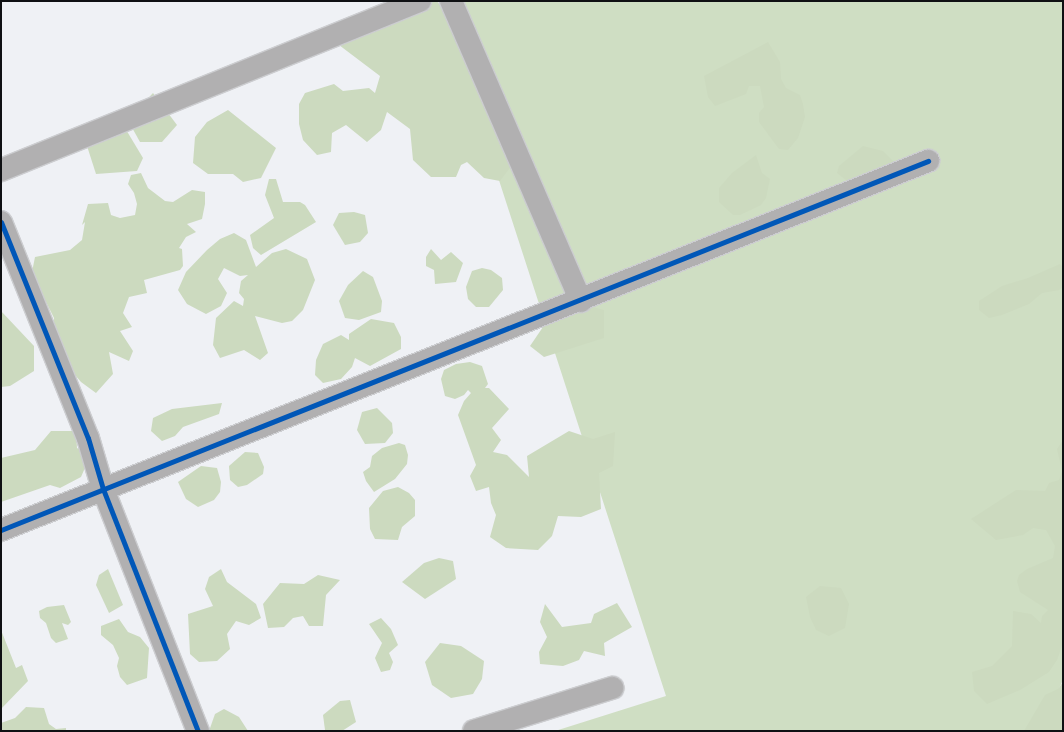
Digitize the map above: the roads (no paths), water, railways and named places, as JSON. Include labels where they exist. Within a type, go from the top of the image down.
[{"type":"street","points":[[1,170],[420,1]]},
{"type":"street","points":[[451,1],[581,300]]},
{"type":"street","points":[[1,530],[928,161]]},
{"type":"street","points":[[1,222],[88,438],[103,489],[198,731]]},
{"type":"street","points":[[474,731],[612,688]]}]
